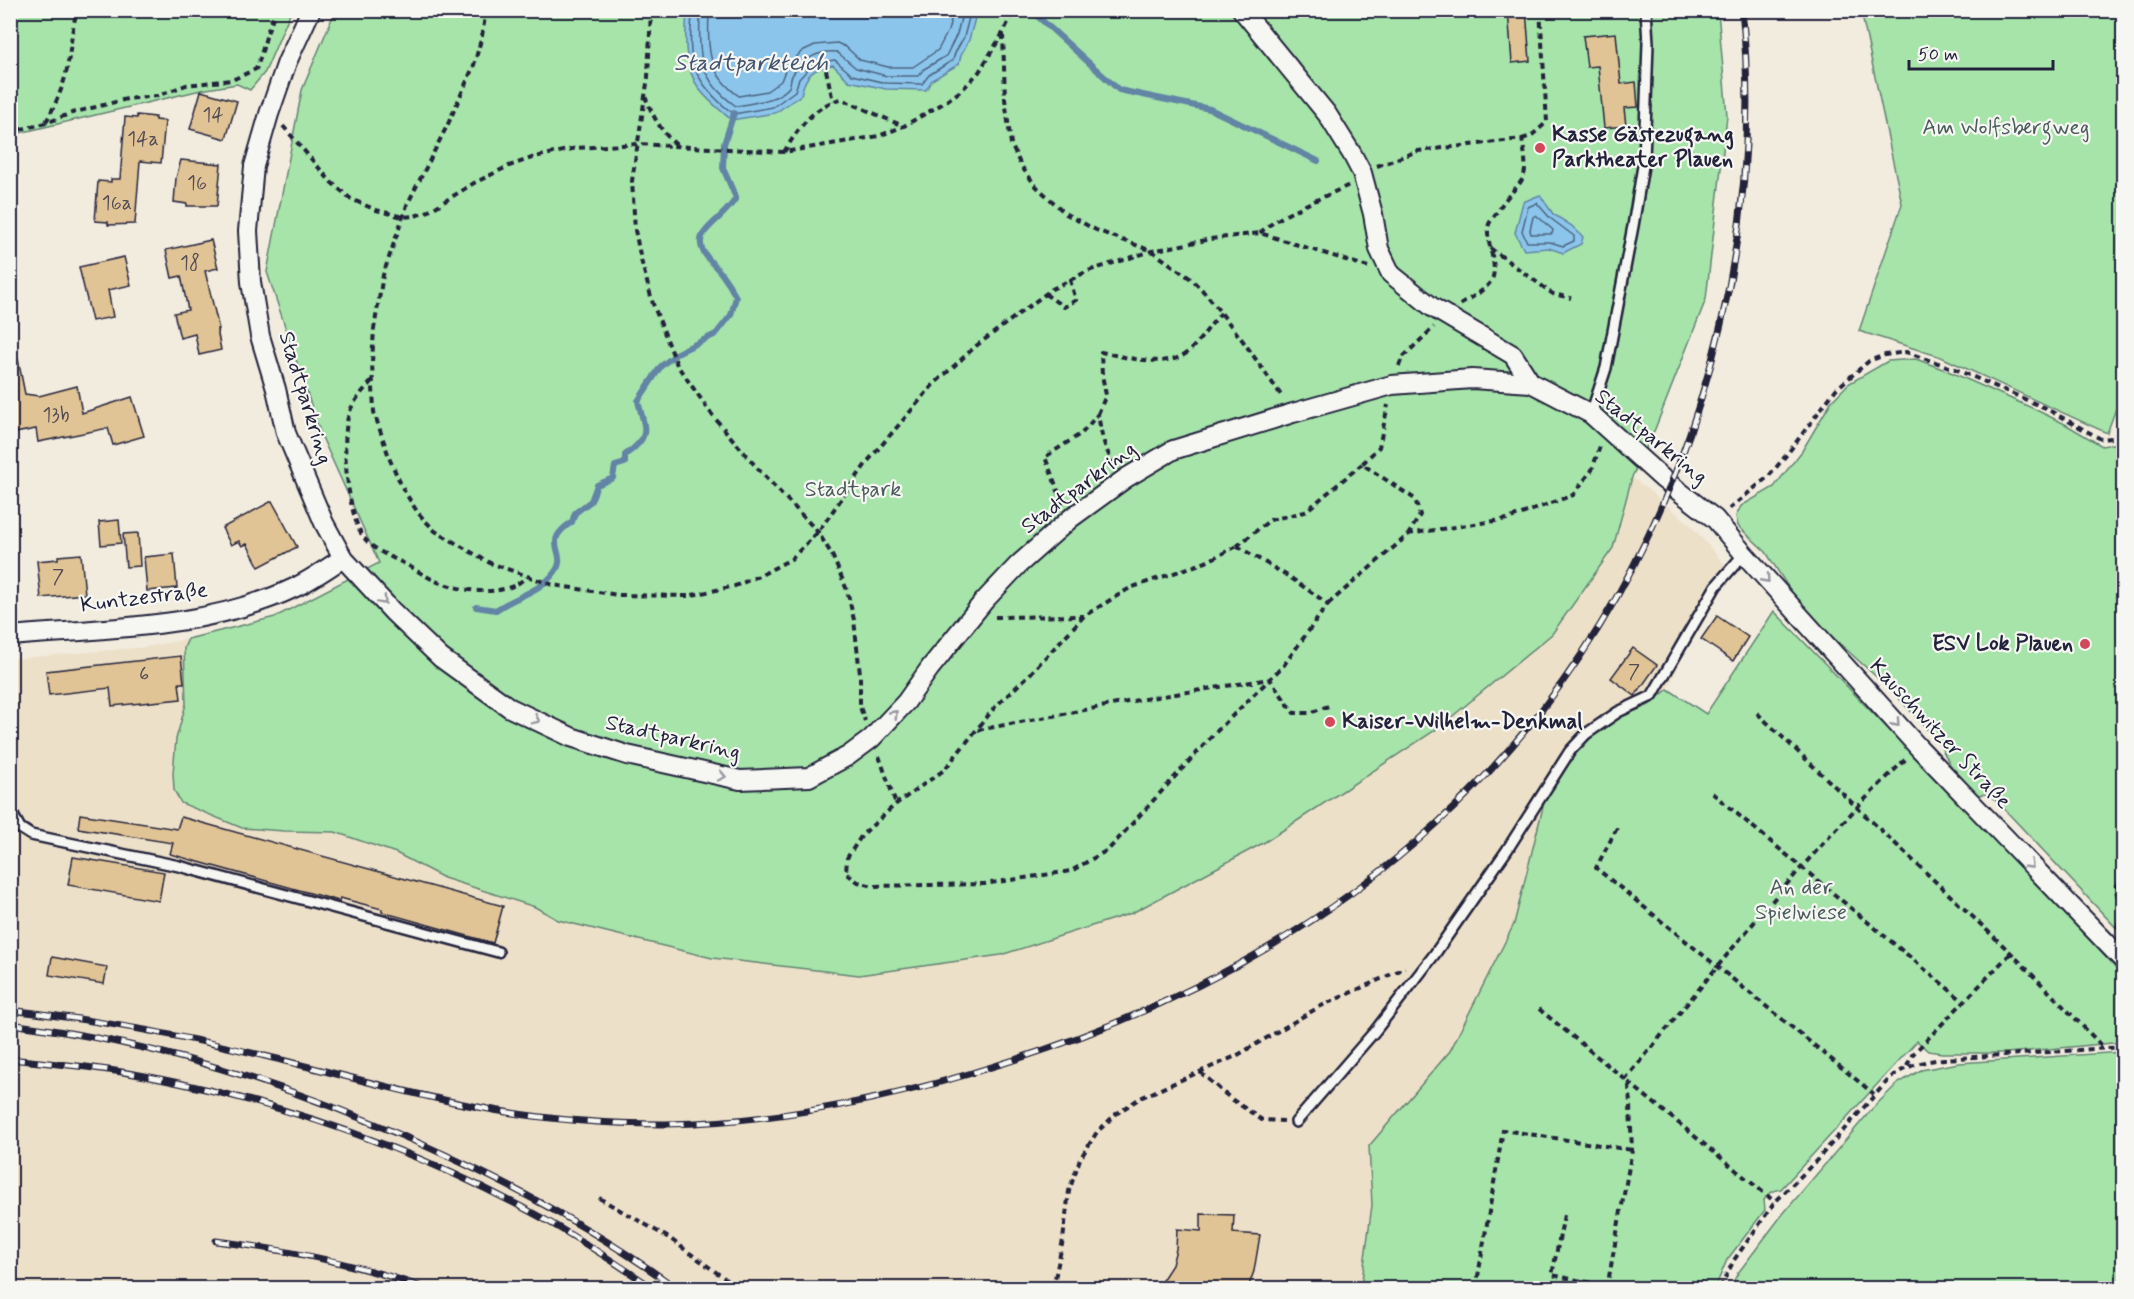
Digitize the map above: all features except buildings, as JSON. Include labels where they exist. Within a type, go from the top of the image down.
[{"type":"street","name":"Stadtparkring","points":[[311,10],[287,62],[254,166],[248,231],[251,282],[260,336],[286,433],[324,523],[343,558],[393,612],[441,658],[510,708],[571,737],[627,755],[740,780],[809,777],[848,756],[871,738],[906,702],[971,617],[1018,565],[1071,518],[1126,478],[1173,450],[1392,385],[1472,379],[1531,383],[1591,414],[1663,479],[1715,519],[1727,534]]},
{"type":"street","points":[[1242,10],[1327,114],[1362,173],[1379,249],[1391,274],[1432,307],[1513,355],[1531,383]]},
{"type":"street","name":"Kauschwitzer Straße","points":[[1727,534],[1919,748],[2124,961]]},
{"type":"street","name":"Kuntzestraße","points":[[10,636],[190,621],[264,601],[298,586],[343,558]]},
{"type":"lane","points":[[1591,414],[1606,368],[1644,160],[1648,43],[1646,10]]},
{"type":"lane","points":[[1296,1122],[1376,1031],[1434,955],[1507,850],[1570,751],[1586,734],[1618,712],[1652,696],[1716,586],[1743,554]]},
{"type":"lane","points":[[10,810],[20,828],[31,835],[179,866],[498,952]]},
{"type":"path","points":[[46,123],[59,95],[68,65],[77,10]]},
{"type":"path","points":[[10,132],[127,99],[157,96],[186,85],[240,77],[256,69],[270,22],[277,10]]},
{"type":"path","points":[[486,10],[474,65],[448,124],[414,189],[383,275],[374,328],[374,412],[381,435],[404,489],[418,513],[435,531],[474,556],[553,585],[618,595],[688,596],[735,586],[791,559],[818,532],[874,454],[933,385],[976,346],[1045,294],[1088,271],[1152,251],[1211,238],[1260,233],[1391,274]]},
{"type":"path","points":[[651,10],[650,56],[632,181],[635,230],[653,304],[677,365],[713,416],[758,469],[818,532],[832,555],[847,590],[855,631],[860,674],[860,707],[896,804]]},
{"type":"path","points":[[269,114],[287,129],[343,192],[366,206],[403,217],[415,216],[429,211],[474,183],[509,166],[535,157],[578,148],[637,144],[732,151],[784,152],[879,136],[904,126],[962,90],[980,72],[1014,10]]},
{"type":"path","points":[[1260,233],[1287,216],[1351,184],[1362,173],[1386,161],[1418,152],[1531,136],[1547,122],[1540,10]]},
{"type":"path","points":[[1003,33],[1007,122],[1011,144],[1021,166],[1050,202],[1066,214],[1096,230],[1152,251],[1191,279],[1221,313],[1293,413]]},
{"type":"path","points":[[826,70],[833,101]]},
{"type":"path","points":[[644,95],[665,135],[678,146]]},
{"type":"path","points":[[784,152],[802,124],[811,115],[828,102],[841,99],[904,126]]},
{"type":"path","points":[[1362,464],[1414,499],[1420,515],[1408,535],[1328,604],[1284,665],[1214,734],[1109,849],[1071,871],[984,884],[873,886],[858,882],[846,873],[847,858],[862,835],[896,804],[944,770],[996,707],[1084,616],[1130,588],[1206,562],[1237,546],[1270,520],[1305,512],[1379,447],[1392,385],[1402,358],[1448,315],[1492,281],[1495,272],[1490,248],[1489,225],[1501,205],[1524,180],[1522,139]]},
{"type":"path","points":[[1490,248],[1553,294],[1571,298]]},
{"type":"path","points":[[1045,294],[1064,307],[1076,300],[1070,280]]},
{"type":"path","points":[[1071,518],[1045,457],[1082,433],[1098,414],[1106,395],[1101,352],[1133,359],[1167,360],[1186,353],[1221,313]]},
{"type":"path","points":[[1715,519],[1769,476],[1836,389],[1869,361],[1885,355],[1906,352],[1929,358],[2043,407],[2101,439],[2112,438],[2124,430]]},
{"type":"path","points":[[373,380],[358,397],[348,415],[344,458],[350,495],[364,538],[381,552],[437,581],[453,586],[479,591],[503,589],[519,585],[526,577]]},
{"type":"path","points":[[1098,414],[1101,434],[1111,459],[1126,478]]},
{"type":"path","points":[[1408,535],[1508,519],[1573,495],[1592,470],[1605,427]]},
{"type":"path","points":[[1237,546],[1292,578],[1328,604]]},
{"type":"path","points":[[971,617],[1084,616]]},
{"type":"path","points":[[1270,679],[1294,713],[1310,713],[1331,705]]},
{"type":"path","points":[[977,730],[1270,679]]},
{"type":"path","points":[[1757,713],[2011,953],[2105,1049]]},
{"type":"path","points":[[1564,1215],[1552,1275],[1607,1288],[1632,1150],[1627,1082],[1756,918],[1801,866],[1856,807],[1919,748]]},
{"type":"path","points":[[1712,793],[1964,1001]]},
{"type":"path","points":[[1617,828],[1596,868],[1874,1094]]},
{"type":"path","points":[[2109,945],[2122,918],[2120,900],[2115,888],[2124,878]]},
{"type":"path","points":[[1907,1066],[1912,1055],[2011,953]]},
{"type":"path","points":[[1053,1288],[1063,1240],[1069,1191],[1080,1159],[1097,1132],[1116,1114],[1140,1098],[1236,1056],[1318,1007],[1434,955]]},
{"type":"path","points":[[1539,1009],[1775,1202]]},
{"type":"path","points":[[1720,1288],[1734,1260],[1775,1202],[1830,1145],[1874,1094],[1891,1077],[1907,1066],[1922,1061],[1944,1059],[2124,1047]]},
{"type":"path","points":[[1200,1072],[1230,1098],[1262,1120],[1296,1122]]},
{"type":"path","points":[[1476,1288],[1503,1130],[1632,1150]]},
{"type":"path","points":[[599,1198],[669,1238],[738,1288]]},
{"type":"shaded area","points":[[1632,477],[1689,523],[1732,573],[1691,638],[1668,689],[1649,705],[1609,722],[1544,803],[1514,924],[1450,1051],[1369,1146],[1372,1205],[1361,1288],[11,1288],[11,659],[145,647],[188,639],[184,648],[186,704],[176,739],[242,828],[335,832],[396,853],[444,878],[535,907],[558,920],[712,958],[859,975],[1613,548]]},
{"type":"green space","points":[[10,11],[291,11],[265,72],[250,90],[237,84],[201,90],[11,135]]},
{"type":"green space","name":"Stadtpark","points":[[335,11],[1718,11],[1727,116],[1706,299],[1655,429],[1632,477],[1613,548],[1552,634],[1437,729],[1265,842],[1132,913],[1001,955],[859,975],[712,958],[558,920],[535,907],[444,878],[396,853],[335,832],[242,828],[181,803],[174,790],[176,739],[186,704],[184,648],[188,639],[275,617],[379,563],[321,435],[267,272],[302,90]]},
{"type":"green space","name":"Am Wolfsbergweg","points":[[1861,11],[2123,11],[2124,387],[2107,433],[1941,357],[1859,331],[1902,204]]},
{"type":"green space","points":[[1916,359],[2032,408],[2102,446],[2123,442],[2123,935],[1990,794],[1977,795],[1951,766],[1937,740],[1894,693],[1802,609],[1766,552],[1738,526],[1736,516],[1741,506],[1774,487],[1802,451],[1831,402],[1848,384],[1888,361]]},
{"type":"green space","name":"An der Spielwiese","points":[[1774,611],[2043,889],[2123,976],[2123,1042],[2007,1053],[1942,1053],[1928,1051],[1917,1041],[1781,1189],[1771,1193],[1764,1200],[1765,1210],[1727,1260],[1715,1288],[1361,1288],[1372,1205],[1369,1146],[1450,1051],[1514,924],[1544,803],[1577,750],[1609,722],[1649,705],[1668,689],[1706,714]]},
{"type":"green space","points":[[2123,1052],[2123,1288],[1730,1288],[1738,1273],[1782,1215],[1872,1109],[1897,1084],[1921,1070],[1959,1063]]},
{"type":"water","name":"Stadtparkteich","points":[[687,11],[977,11],[959,64],[932,80],[926,90],[886,89],[849,81],[833,65],[820,68],[811,74],[805,82],[801,95],[775,113],[731,120],[703,94],[694,81],[686,52]]},
{"type":"water","points":[[1540,195],[1553,214],[1572,226],[1583,237],[1581,244],[1563,253],[1549,248],[1524,250],[1515,233],[1523,202]]},
{"type":"waterway","points":[[1009,10],[1035,14],[1119,90],[1210,109],[1318,161]]},
{"type":"waterway","points":[[476,607],[496,610],[548,580],[558,566],[557,536],[572,522],[575,513],[591,501],[597,485],[613,478],[615,466],[625,463],[625,455],[643,437],[644,426],[638,401],[661,366],[679,352],[716,334],[731,315],[736,297],[723,276],[705,255],[701,239],[736,198],[723,168],[724,144],[734,113]]},
{"type":"railway","points":[[10,1010],[175,1036],[497,1111],[569,1120],[665,1124],[750,1119],[792,1113],[875,1098],[958,1077],[1121,1021],[1235,966],[1340,901],[1435,825],[1519,738],[1592,639],[1652,528],[1699,405],[1725,308],[1734,259],[1741,210],[1747,110],[1742,10]]},
{"type":"railway","points":[[10,1024],[64,1032],[168,1054],[270,1084],[320,1102],[453,1158],[519,1191],[615,1246],[676,1288]]},
{"type":"railway","points":[[10,1059],[101,1069],[155,1078],[255,1102],[354,1133],[450,1172],[496,1194],[570,1234],[653,1288]]},
{"type":"railway","points":[[216,1241],[322,1259],[373,1271],[424,1288]]},
{"type":"railway","points":[[290,1288],[296,1288]]},
{"type":"place","name":"Kasse Gästezugang Parktheater Plauen","points":[[1540,148]]},
{"type":"place","name":"ESV Lok Plauen","points":[[2085,644]]},
{"type":"place","name":"Kaiser-Wilhelm-Denkmal","points":[[1330,722]]}]
